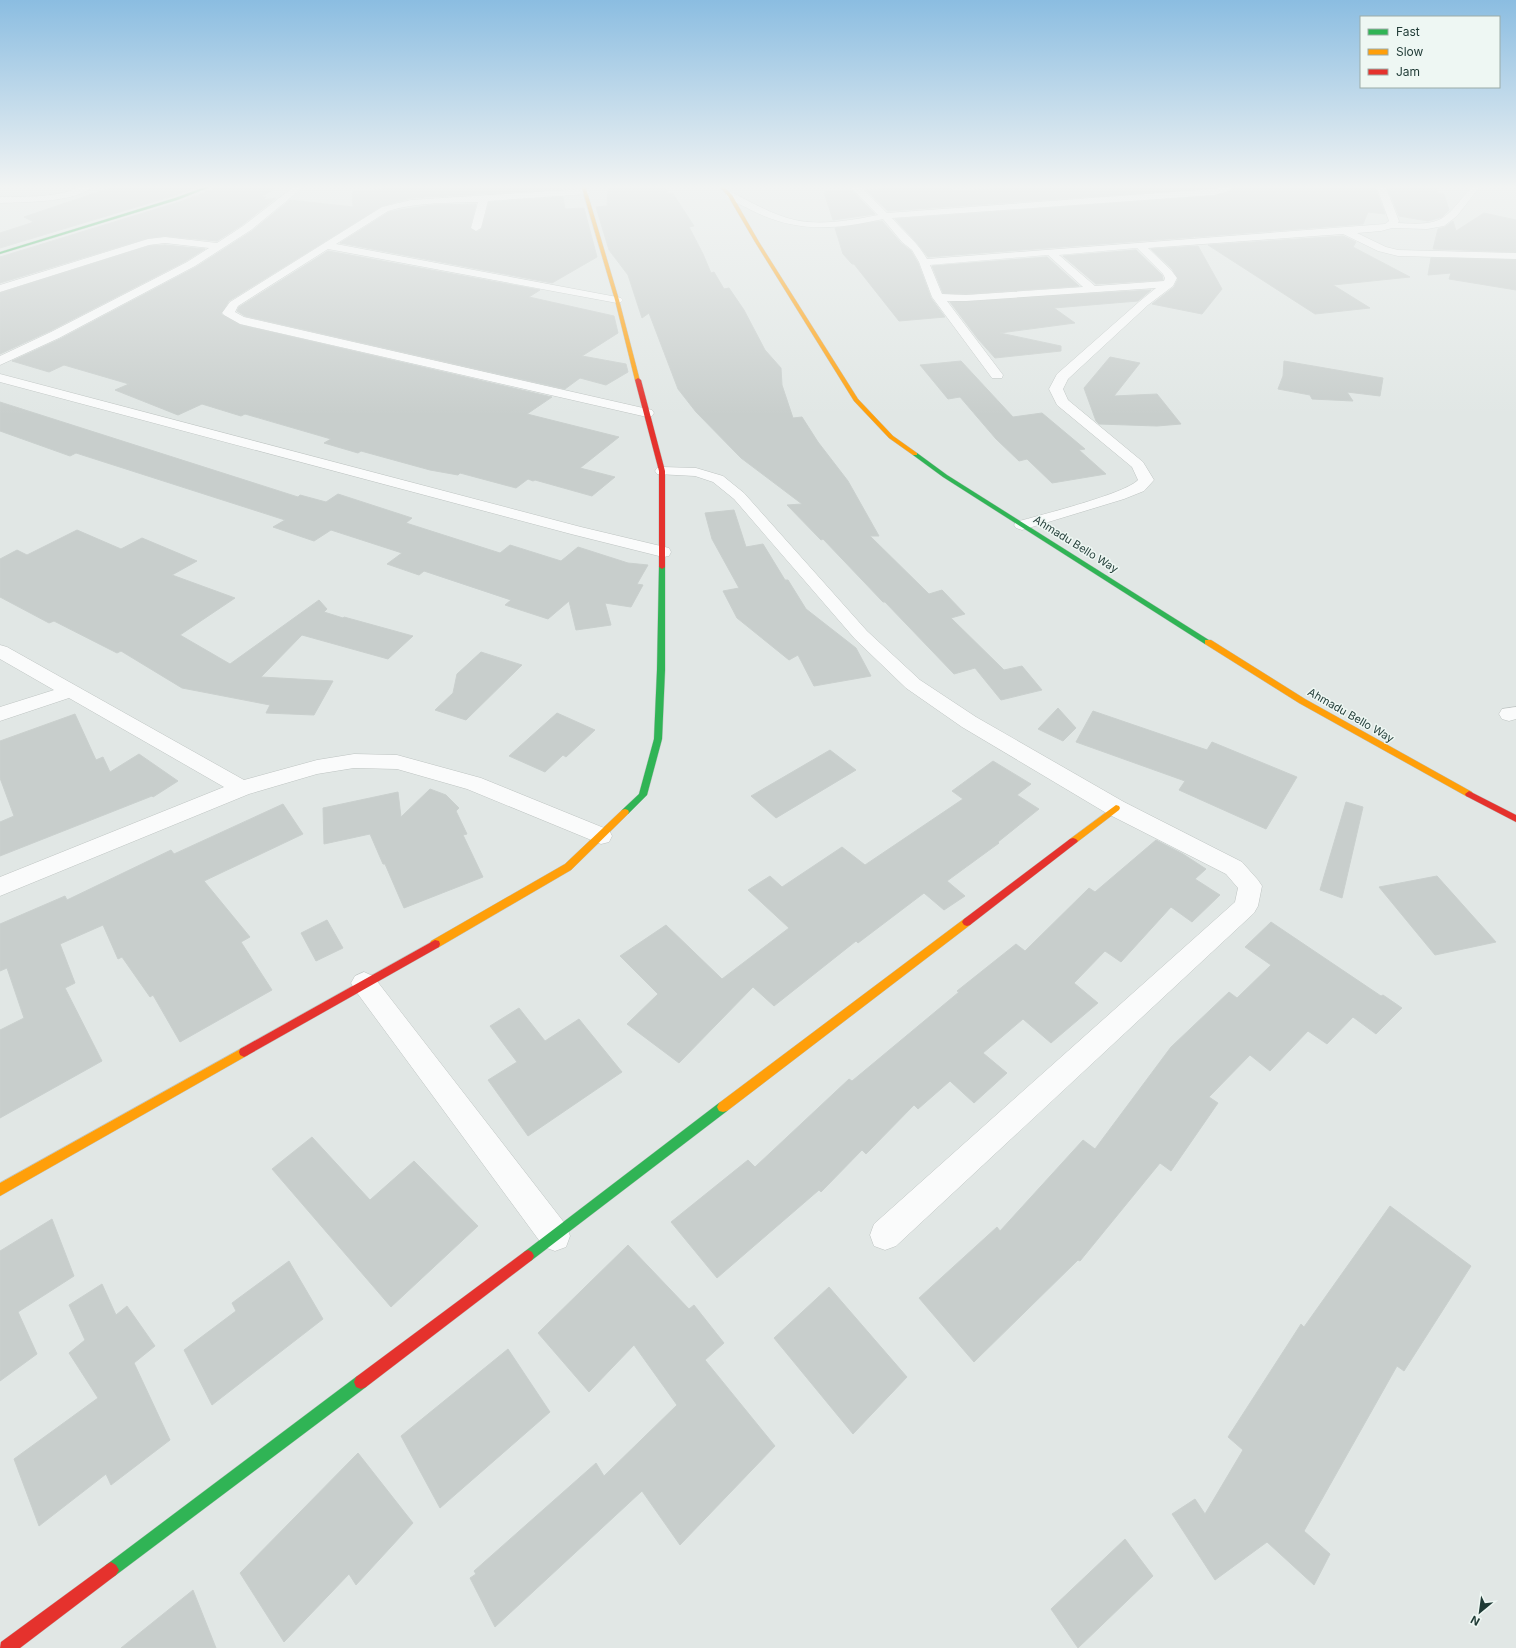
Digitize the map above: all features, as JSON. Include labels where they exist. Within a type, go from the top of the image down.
[{"type":"street","points":[[0,289],[85,262]]},
{"type":"street","points":[[0,360],[55,335],[138,293],[194,262]]},
{"type":"street","points":[[302,262],[234,304],[228,313],[240,320],[647,413]]},
{"type":"street","points":[[413,262],[617,300]]},
{"type":"street","points":[[0,1190],[534,888],[568,867],[643,795],[658,739],[663,552],[662,471],[606,262]]},
{"type":"street","name":"Ahmadu Bello Way","points":[[769,262],[856,400],[891,437],[945,476],[1302,701],[1445,782],[1516,819]]},
{"type":"street","points":[[924,262],[938,297],[997,375]]},
{"type":"street","points":[[1061,262],[1092,289]]},
{"type":"street","points":[[1022,525],[1119,496],[1139,488],[1146,480],[1138,465],[1062,402],[1056,389],[1062,377],[1144,303],[1169,284],[1171,278],[1157,262]]},
{"type":"street","points":[[938,297],[966,298],[1169,284]]},
{"type":"street","points":[[0,378],[577,531],[663,552]]},
{"type":"street","points":[[662,471],[696,472],[718,479],[738,496],[861,635],[914,684],[969,722],[1116,808],[1234,868],[1250,886],[1246,906],[885,1235]]},
{"type":"street","points":[[0,651],[242,788]]},
{"type":"street","points":[[0,714],[71,691]]},
{"type":"street","points":[[0,887],[242,788],[317,767],[354,761],[397,762],[474,783],[601,836]]},
{"type":"street","points":[[7,1648],[555,1236],[1116,808]]},
{"type":"street","points":[[364,983],[555,1236]]},
{"type":"building","points":[[0,262],[69,262],[0,283]]},
{"type":"building","points":[[99,262],[184,262],[50,331],[0,354],[0,293]]},
{"type":"building","points":[[204,262],[292,262],[229,301],[221,314],[240,325],[552,397],[527,414],[619,437],[580,468],[615,477],[592,496],[528,479],[516,488],[460,473],[458,475],[430,470],[361,451],[358,453],[324,443],[331,439],[245,414],[241,416],[202,404],[178,415],[115,390],[129,384],[64,365],[49,372],[12,361],[60,339]]},
{"type":"building","points":[[311,262],[387,262],[540,290],[529,297],[614,316],[618,333],[582,356],[626,364],[628,372],[606,385],[580,378],[565,389],[245,316],[237,311],[239,307]]},
{"type":"building","points":[[440,262],[589,262],[552,283]]},
{"type":"building","points":[[618,262],[706,262],[711,273],[714,272],[724,289],[729,288],[744,310],[765,350],[781,368],[782,385],[793,418],[802,417],[818,442],[848,481],[879,536],[870,536],[929,594],[942,590],[965,614],[951,618],[1004,670],[1022,666],[1042,690],[1001,700],[975,668],[954,674],[823,539],[821,540],[787,505],[802,504],[741,458],[696,412],[678,389],[649,313],[642,318],[628,275]]},
{"type":"building","points":[[850,262],[917,262],[931,298],[945,317],[899,321],[854,264]]},
{"type":"building","points":[[984,262],[1052,262],[1079,286],[966,294],[943,293],[932,266]]},
{"type":"building","points":[[1070,262],[1148,262],[1162,275],[1163,280],[1096,284]]},
{"type":"building","points":[[1165,262],[1207,262],[1222,289],[1202,314],[1152,304],[1174,287],[1178,279],[1172,269]]},
{"type":"building","points":[[1234,262],[1381,262],[1410,277],[1333,285],[1370,308],[1315,314]]},
{"type":"building","points":[[1430,262],[1516,262],[1516,290],[1449,279],[1451,273],[1428,275]]},
{"type":"building","points":[[1151,290],[1138,301],[1054,308],[1075,323],[1000,333],[1061,346],[1061,351],[995,358],[978,339],[950,302]]},
{"type":"building","points":[[1110,357],[1140,363],[1114,396],[1157,394],[1181,424],[1157,426],[1099,424],[1096,421],[1084,388]]},
{"type":"building","points":[[961,361],[1013,417],[1042,413],[1085,449],[1079,450],[1106,474],[1052,483],[1027,459],[1019,461],[996,439],[960,397],[948,399],[920,365]]},
{"type":"building","points":[[1284,361],[1383,378],[1380,396],[1347,392],[1353,401],[1312,399],[1310,395],[1278,389],[1283,376]]},
{"type":"building","points":[[0,402],[298,497],[300,495],[326,502],[338,494],[412,518],[406,523],[500,553],[510,545],[561,561],[578,547],[628,563],[648,565],[637,584],[643,585],[631,607],[605,603],[611,625],[576,630],[569,601],[548,619],[505,605],[511,600],[424,571],[419,575],[387,564],[402,553],[331,530],[314,541],[273,527],[285,520],[76,453],[70,456],[0,431]]},
{"type":"building","points":[[734,510],[746,547],[763,544],[785,580],[788,580],[806,609],[856,648],[871,676],[814,686],[798,655],[789,660],[737,618],[723,591],[739,588],[712,539],[705,513]]},
{"type":"building","points":[[77,530],[121,549],[142,538],[197,561],[172,575],[235,598],[180,635],[230,664],[319,600],[327,609],[324,612],[413,636],[388,659],[302,635],[261,677],[333,681],[314,715],[266,713],[270,705],[182,688],[121,651],[117,653],[54,621],[49,623],[0,597],[0,559],[17,550],[27,555]]},
{"type":"building","points":[[481,652],[522,665],[466,720],[435,710],[453,693],[457,674]]},
{"type":"building","points":[[1058,708],[1076,728],[1063,741],[1038,729]]},
{"type":"building","points":[[1093,711],[1207,750],[1212,742],[1297,777],[1266,829],[1179,790],[1185,781],[1076,742]]},
{"type":"building","points":[[557,713],[595,730],[566,757],[563,755],[545,772],[509,756]]},
{"type":"building","points":[[75,714],[96,760],[103,757],[110,772],[139,754],[178,781],[153,797],[152,796],[0,856],[0,822],[14,816],[0,778],[0,741]]},
{"type":"building","points":[[830,750],[856,770],[776,818],[751,796]]},
{"type":"building","points":[[993,761],[1031,784],[1017,795],[1039,809],[998,842],[999,843],[947,881],[965,896],[944,910],[924,893],[858,943],[856,941],[774,1006],[753,987],[679,1063],[627,1024],[658,994],[620,956],[666,925],[722,979],[789,928],[748,890],[770,876],[782,887],[842,847],[865,865],[963,799],[952,791]]},
{"type":"building","points":[[430,789],[446,795],[459,808],[456,811],[467,834],[463,835],[483,877],[404,908],[370,834],[324,844],[323,808],[398,792],[401,817]]},
{"type":"building","points":[[1346,802],[1363,807],[1342,898],[1320,890]]},
{"type":"building","points":[[283,804],[303,834],[204,881],[250,937],[241,942],[272,990],[180,1042],[153,995],[150,997],[122,957],[118,959],[103,925],[60,944],[75,983],[65,988],[102,1061],[0,1118],[0,1030],[24,1018],[7,968],[0,971],[0,924],[65,896],[67,900],[171,850],[174,854]]},
{"type":"building","points":[[1156,840],[1183,854],[1206,869],[1195,879],[1220,895],[1192,922],[1171,907],[1121,962],[1105,951],[1074,983],[1098,1003],[1051,1043],[1023,1019],[983,1053],[1007,1073],[974,1103],[950,1081],[918,1109],[914,1105],[866,1154],[862,1150],[821,1192],[819,1190],[717,1278],[671,1222],[748,1160],[755,1167],[849,1079],[852,1081],[959,992],[957,991],[1016,944],[1025,951],[1089,888],[1095,892]]},
{"type":"building","points":[[1437,876],[1496,942],[1435,955],[1379,887]]},
{"type":"building","points":[[327,920],[343,948],[316,961],[301,933]]},
{"type":"building","points":[[1271,922],[1381,996],[1383,995],[1402,1008],[1376,1034],[1353,1017],[1327,1044],[1308,1031],[1270,1071],[1250,1055],[1209,1097],[1218,1103],[1171,1171],[1160,1163],[1080,1261],[1078,1260],[974,1362],[919,1298],[997,1227],[1000,1231],[1083,1140],[1095,1149],[1171,1047],[1229,992],[1237,998],[1271,965],[1245,947]]},
{"type":"building","points":[[519,1008],[545,1041],[579,1019],[622,1072],[528,1136],[488,1080],[517,1062],[490,1026]]},
{"type":"building","points":[[312,1137],[370,1200],[414,1161],[478,1226],[391,1307],[272,1169]]},
{"type":"building","points":[[1390,1206],[1471,1266],[1404,1371],[1397,1366],[1304,1531],[1330,1554],[1314,1585],[1267,1542],[1215,1580],[1172,1514],[1195,1499],[1205,1514],[1243,1450],[1228,1437],[1301,1324],[1304,1327]]},
{"type":"building","points":[[52,1219],[74,1276],[18,1312],[37,1354],[0,1381],[0,1251]]},
{"type":"building","points":[[628,1245],[689,1309],[694,1305],[724,1343],[705,1360],[775,1446],[680,1545],[642,1491],[495,1627],[470,1578],[476,1574],[474,1571],[596,1463],[604,1476],[677,1405],[634,1345],[589,1392],[538,1333]]},
{"type":"building","points":[[289,1261],[323,1319],[212,1405],[184,1350],[236,1311],[232,1303]]},
{"type":"building","points":[[102,1284],[116,1315],[127,1306],[155,1346],[134,1363],[170,1440],[111,1485],[106,1474],[39,1526],[14,1459],[98,1398],[69,1353],[85,1340],[69,1305]]},
{"type":"building","points":[[829,1287],[907,1377],[853,1434],[774,1338]]},
{"type":"building","points":[[508,1349],[550,1412],[440,1508],[401,1436]]},
{"type":"building","points":[[358,1453],[413,1523],[356,1585],[349,1574],[284,1642],[240,1573]]},
{"type":"building","points":[[1125,1539],[1153,1576],[1078,1648],[1051,1609]]},
{"type":"building","points":[[193,1590],[216,1648],[121,1648]]},
{"type":"traffic: fast","points":[[915,454],[945,476],[1208,642]]},
{"type":"traffic: fast","points":[[625,812],[643,795],[658,739],[661,670],[662,567]]},
{"type":"traffic: fast","points":[[528,1256],[723,1107]]},
{"type":"traffic: fast","points":[[111,1570],[361,1382]]},
{"type":"traffic: slow","points":[[606,262],[638,380]]},
{"type":"traffic: slow","points":[[769,262],[856,400],[891,437],[915,454]]},
{"type":"traffic: slow","points":[[1208,642],[1302,701],[1469,794]]},
{"type":"traffic: slow","points":[[1073,841],[1116,808]]},
{"type":"traffic: slow","points":[[435,944],[568,867],[625,812]]},
{"type":"traffic: slow","points":[[723,1107],[967,922]]},
{"type":"traffic: slow","points":[[0,1190],[244,1052]]},
{"type":"traffic: jam","points":[[638,380],[662,471],[662,567]]},
{"type":"traffic: jam","points":[[1469,794],[1516,819]]},
{"type":"traffic: jam","points":[[967,922],[1073,841]]},
{"type":"traffic: jam","points":[[244,1052],[435,944]]},
{"type":"traffic: jam","points":[[361,1382],[528,1256]]},
{"type":"traffic: jam","points":[[7,1648],[111,1570]]}]
